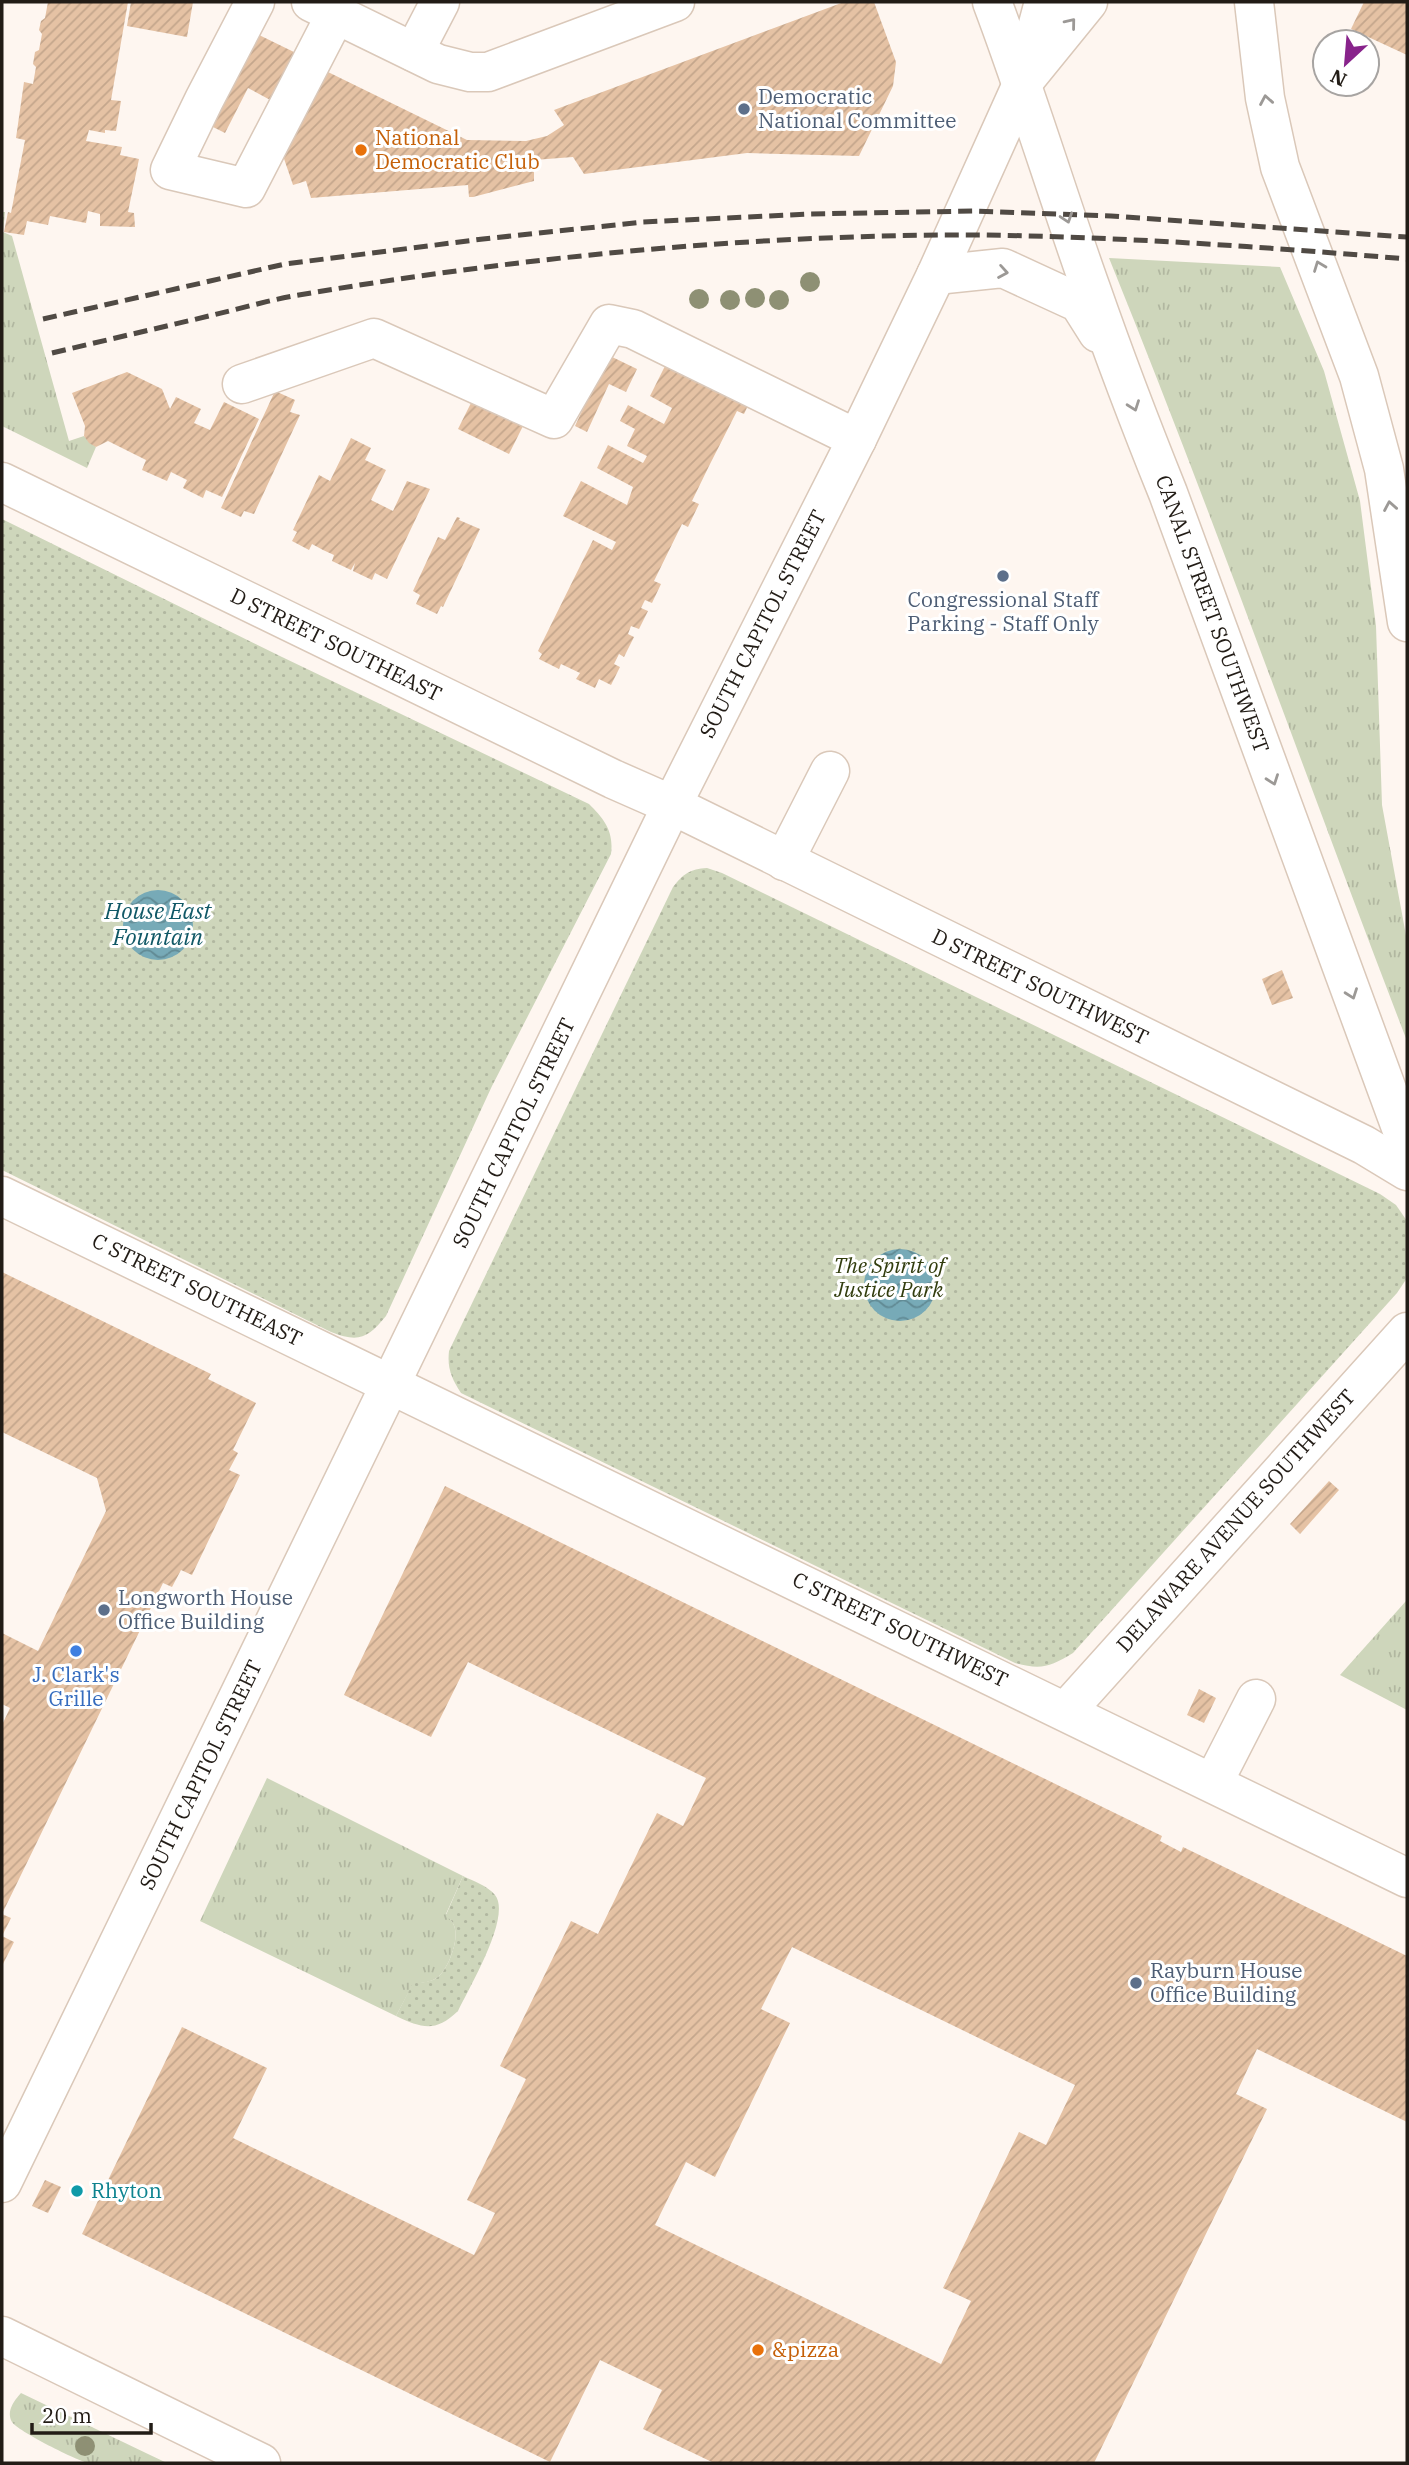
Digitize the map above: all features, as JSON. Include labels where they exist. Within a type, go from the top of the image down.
[{"type":"street","points":[[255,2],[170,170],[246,188],[323,8],[454,70],[488,72],[675,2]]},
{"type":"street","points":[[414,52],[440,2]]},
{"type":"street","name":"CANAL STREET SOUTHWEST","points":[[992,2],[1023,82],[1090,288],[1407,1144]]},
{"type":"street","points":[[1023,82],[1044,2]]},
{"type":"street","points":[[1023,82],[1088,2]]},
{"type":"street","points":[[1254,2],[1265,98],[1280,167],[1359,376],[1384,469],[1407,622]]},
{"type":"street","name":"SOUTH CAPITOL STREET","points":[[2,2183],[672,804],[857,439],[936,275],[1023,82]]},
{"type":"street","points":[[936,275],[1003,268],[1079,303],[1120,366]]},
{"type":"street","points":[[242,384],[374,338],[554,419],[609,324],[634,329],[857,439]]},
{"type":"street","name":"D STREET SOUTHEAST","points":[[2,482],[601,773],[672,804]]},
{"type":"street","points":[[784,861],[830,771]]},
{"type":"street","name":"D STREET SOUTHWEST","points":[[672,804],[1364,1146],[1407,1171]]},
{"type":"street","name":"C STREET SOUTHEAST","points":[[2,1196],[392,1384]]},
{"type":"street","name":"DELAWARE AVENUE SOUTHWEST","points":[[1066,1711],[1407,1332]]},
{"type":"street","name":"C STREET SOUTHWEST","points":[[392,1384],[1407,1878]]},
{"type":"street","points":[[1213,1783],[1256,1699]]},
{"type":"street","points":[[2,2336],[261,2463]]},
{"type":"green space","points":[[2,212],[5,212],[3,232],[12,236],[69,441],[84,436],[96,447],[87,468],[2,426]]},
{"type":"green space","points":[[1109,258],[1280,267],[1324,371],[1360,501],[1376,626],[1382,805],[1407,941],[1407,1041],[1186,453]]},
{"type":"green space","points":[[2,519],[589,804],[607,826],[612,846],[611,854],[492,1086],[386,1316],[368,1334],[356,1338],[331,1332],[2,1170]]},
{"type":"green space","name":"The Spirit of Justice Park","points":[[707,868],[1380,1194],[1396,1205],[1407,1221],[1407,1278],[1397,1293],[1073,1653],[1058,1661],[1039,1667],[1015,1663],[461,1393],[453,1378],[449,1351],[673,887],[687,873]]},
{"type":"green space","points":[[1406,1601],[1407,1603],[1407,1710],[1340,1675]]},
{"type":"green space","points":[[267,1778],[463,1876],[446,1914],[454,1925],[456,1934],[449,1960],[443,1972],[436,1978],[413,1984],[396,2016],[200,1921]]},
{"type":"green space","points":[[463,1876],[484,1886],[495,1895],[499,1905],[494,1935],[458,2011],[435,2025],[413,2023],[396,2016],[413,1983],[436,1978],[443,1972],[449,1960],[456,1934],[454,1925],[446,1915]]},
{"type":"green space","points":[[21,2393],[167,2463],[89,2463],[61,2452],[24,2432],[12,2422],[10,2410]]},
{"type":"water","name":"House East Fountain","points":[[158,890],[183,900],[193,925],[183,950],[158,960],[133,950],[123,925],[133,900]]},
{"type":"water","points":[[907,1249],[926,1259],[934,1271],[934,1299],[926,1311],[914,1319],[893,1321],[874,1311],[866,1299],[864,1278],[874,1259],[886,1251]]},
{"type":"building","points":[[48,2],[128,2],[111,100],[121,101],[116,131],[105,130],[105,133],[89,130],[86,141],[122,147],[120,155],[139,159],[128,212],[134,213],[135,227],[100,226],[100,214],[88,211],[86,223],[50,216],[48,225],[27,221],[24,235],[4,232],[8,212],[11,213],[25,140],[16,138],[24,82],[33,84],[35,52],[39,50],[42,34],[39,30]]},
{"type":"building","points":[[131,2],[193,2],[187,37],[127,26]]},
{"type":"building","points":[[844,2],[874,2],[896,62],[893,86],[859,156],[747,153],[584,174],[573,157],[534,160],[534,181],[473,197],[469,197],[468,185],[311,198],[306,181],[293,185],[280,147],[314,73],[326,77],[328,72],[467,140],[526,141],[547,136],[564,125],[554,110]]},
{"type":"building","points":[[1364,2],[1407,2],[1407,55],[1381,43],[1381,28],[1351,28]]},
{"type":"building","points":[[249,30],[298,54],[274,102],[248,88],[225,133],[203,122]]},
{"type":"building","points":[[608,355],[637,369],[626,392],[609,384],[587,432],[575,426]]},
{"type":"building","points":[[667,362],[752,397],[744,414],[737,411],[709,466],[692,501],[699,504],[688,527],[682,524],[654,581],[661,584],[652,603],[645,600],[641,608],[648,611],[639,629],[631,626],[628,634],[634,637],[624,657],[619,654],[614,664],[620,667],[611,685],[599,679],[595,688],[576,679],[580,673],[561,664],[559,669],[539,659],[542,654],[538,651],[593,540],[612,550],[616,542],[563,516],[581,481],[627,505],[633,487],[597,468],[608,445],[643,463],[647,456],[627,446],[635,429],[620,421],[628,405],[664,424],[672,408],[650,396]]},
{"type":"building","points":[[127,372],[162,389],[170,409],[176,397],[201,409],[194,423],[210,430],[224,402],[259,419],[222,497],[206,490],[203,498],[183,488],[187,480],[171,472],[167,481],[142,470],[146,460],[108,441],[96,447],[89,443],[84,436],[85,426],[72,393]]},
{"type":"building","points":[[275,391],[295,400],[290,412],[300,415],[254,514],[244,511],[241,517],[221,508]]},
{"type":"building","points":[[474,397],[525,422],[509,454],[458,429]]},
{"type":"building","points":[[351,438],[371,448],[365,460],[386,470],[371,500],[393,511],[407,481],[430,489],[387,579],[375,573],[372,580],[353,571],[355,563],[351,570],[332,561],[334,555],[312,544],[309,550],[292,541],[297,532],[293,530],[319,475],[330,481]]},
{"type":"building","points":[[457,517],[480,529],[443,607],[441,606],[437,614],[416,604],[420,595],[413,591],[438,537],[445,540]]},
{"type":"building","points":[[1282,970],[1293,998],[1272,1005],[1262,979]]},
{"type":"building","name":"Longworth House Office Building","points":[[2,1272],[211,1374],[208,1379],[256,1403],[233,1450],[238,1453],[229,1470],[240,1475],[192,1575],[181,1570],[172,1587],[163,1583],[2,1914],[2,1725],[10,1708],[2,1704],[2,1633],[38,1651],[106,1511],[97,1478],[2,1432]]},
{"type":"building","points":[[1329,1481],[1339,1490],[1300,1534],[1290,1524]]},
{"type":"building","name":"Rayburn House Office Building","points":[[445,1486],[1162,1836],[1160,1841],[1181,1852],[1183,1847],[1407,1956],[1407,2122],[1257,2049],[1236,2094],[1267,2109],[1094,2463],[714,2463],[643,2429],[662,2390],[600,2360],[550,2462],[82,2234],[182,2027],[267,2068],[233,2138],[474,2255],[495,2213],[467,2200],[526,2079],[500,2066],[571,1921],[598,1934],[657,1813],[683,1826],[706,1778],[468,1662],[431,1737],[344,1695]],"holes":[[[792,1947],[1075,2085],[1046,2145],[1019,2132],[943,2288],[971,2301],[941,2364],[655,2225],[686,2162],[715,2177],[790,2023],[761,2009]]]},
{"type":"building","points":[[1199,1689],[1216,1698],[1204,1723],[1187,1715]]},
{"type":"building","points":[[2,1914],[11,1918],[2,1936]]},
{"type":"building","points":[[2,1936],[14,1942],[2,1966]]},
{"type":"building","points":[[45,2180],[61,2187],[48,2213],[32,2206]]},
{"type":"railway","points":[[43,319],[285,264],[643,222],[809,214],[973,211],[1111,216],[1407,237]]},
{"type":"railway","points":[[52,353],[293,296],[464,270],[636,250],[810,239],[983,235],[1195,243],[1407,259]]},
{"type":"place","name":"Democratic National Committee","points":[[744,109]]},
{"type":"place","name":"National Democratic Club","points":[[361,150]]},
{"type":"place","name":"Congressional Staff Parking - Staff Only","points":[[1003,576]]},
{"type":"place","name":"Longworth House Office Building","points":[[104,1610]]},
{"type":"place","name":"J. Clark's Grille","points":[[76,1651]]},
{"type":"place","name":"Rayburn House Office Building","points":[[1136,1983]]},
{"type":"place","name":"Rhyton","points":[[77,2191]]},
{"type":"place","name":"&pizza","points":[[758,2350]]}]
